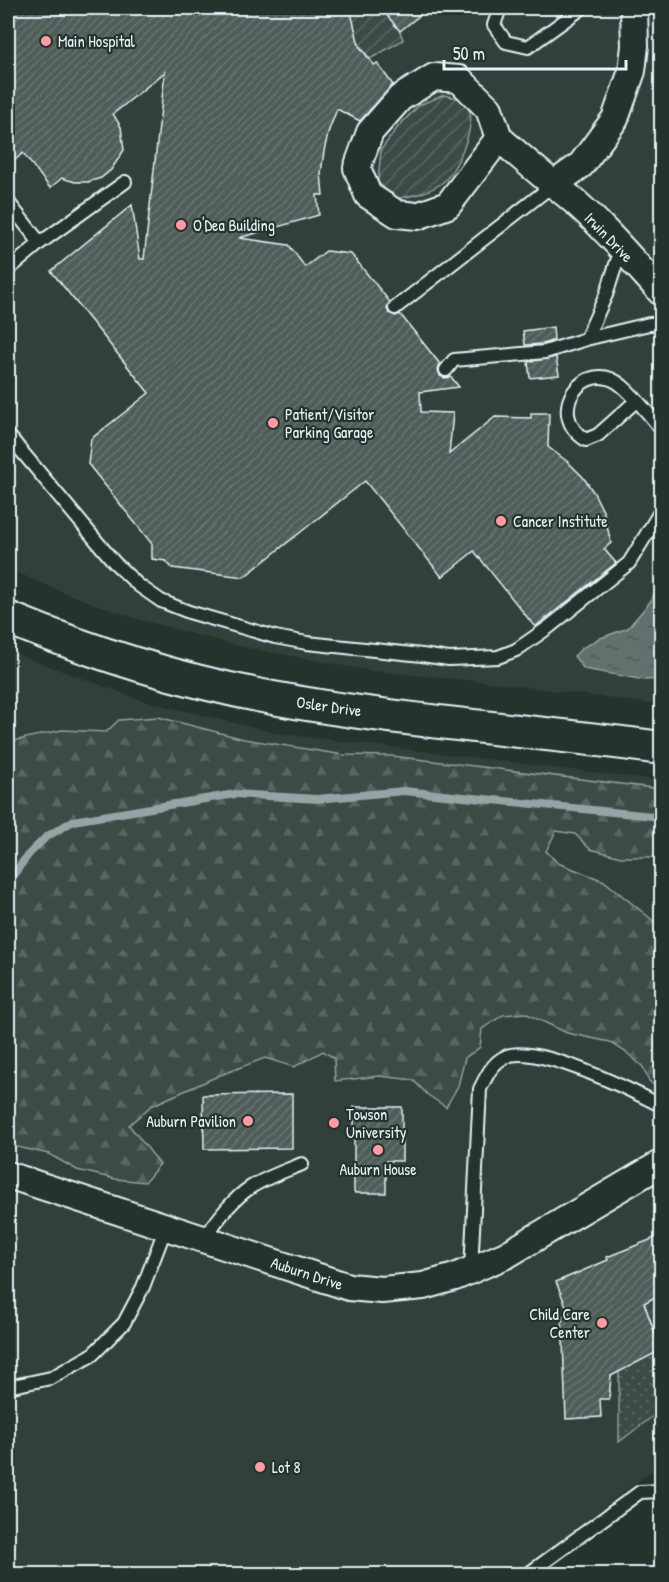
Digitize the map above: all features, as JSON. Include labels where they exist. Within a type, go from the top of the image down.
[{"type":"street","points":[[553,185],[580,165],[615,119],[632,71],[634,8]]},
{"type":"street","points":[[434,77],[459,79],[489,110],[499,138],[448,205],[417,216],[397,214],[368,195],[357,168],[369,132],[400,98],[434,77]]},
{"type":"street","name":"Irwin Drive","points":[[499,138],[568,196],[662,293]]},
{"type":"street","name":"Osler Drive","points":[[8,618],[146,668],[273,698],[401,717],[662,748]]},
{"type":"street","name":"Auburn Drive","points":[[8,1175],[349,1287],[382,1290],[423,1286],[455,1277],[506,1255],[662,1163]]},
{"type":"lane","points":[[500,8],[494,25],[506,42],[528,47],[582,8]]},
{"type":"lane","points":[[8,270],[40,243],[125,182]]},
{"type":"lane","points":[[395,308],[553,185]]},
{"type":"lane","points":[[8,202],[40,243]]},
{"type":"lane","points":[[586,339],[606,295],[621,249]]},
{"type":"lane","points":[[446,370],[454,360],[545,352],[586,339],[650,324],[662,324]]},
{"type":"lane","points":[[636,401],[598,435],[586,440],[576,434],[568,420],[567,404],[577,387],[590,378],[605,378],[620,384],[636,401],[662,430]]},
{"type":"lane","points":[[8,435],[114,562],[138,585],[161,601],[189,612],[275,637],[307,643],[449,659],[498,657],[516,650],[588,598],[629,563],[662,509]]},
{"type":"lane","points":[[471,1270],[480,1089],[488,1073],[496,1064],[506,1056],[535,1055],[587,1071],[662,1106]]},
{"type":"lane","points":[[203,1239],[229,1206],[249,1188],[268,1177],[302,1164]]},
{"type":"lane","points":[[8,1387],[51,1377],[92,1355],[124,1323],[143,1287],[166,1227]]},
{"type":"lane","points":[[528,1575],[640,1492],[662,1491]]},
{"type":"shaded area","points":[[8,8],[661,8],[661,705],[498,683],[373,671],[238,646],[134,618],[8,569]]},
{"type":"shaded area","name":"Towson University","points":[[8,651],[144,701],[275,733],[661,781],[661,1464],[515,1574],[8,1574]]},
{"type":"green space","points":[[349,8],[381,8],[400,31],[403,40],[370,59],[358,42]]},
{"type":"green space","points":[[444,95],[461,99],[469,110],[470,127],[459,159],[448,177],[438,186],[420,194],[395,199],[378,182],[381,150],[397,128],[419,105]]},
{"type":"green space","points":[[158,717],[244,739],[344,755],[392,756],[661,789],[661,857],[621,857],[590,849],[575,834],[556,831],[546,851],[558,863],[604,881],[661,927],[661,1091],[649,1081],[643,1067],[610,1042],[567,1033],[525,1013],[503,1015],[482,1029],[480,1047],[465,1058],[458,1086],[446,1107],[428,1095],[413,1080],[380,1076],[335,1081],[334,1058],[323,1051],[294,1067],[265,1058],[151,1106],[129,1125],[160,1164],[145,1182],[115,1179],[77,1170],[49,1154],[8,1145],[8,742],[62,730],[106,732],[119,720]]},
{"type":"green space","points":[[661,1293],[661,1350],[644,1303]]},
{"type":"green space","points":[[661,1350],[661,1410],[619,1442],[619,1371]]},
{"type":"water","points":[[661,581],[661,679],[645,680],[584,669],[574,656],[582,648],[598,639],[628,628],[650,602]]},
{"type":"building","points":[[8,8],[350,8],[359,46],[374,65],[377,63],[393,85],[360,121],[337,109],[324,151],[321,173],[323,195],[317,195],[319,215],[239,238],[289,245],[305,267],[326,251],[351,254],[390,302],[387,309],[389,313],[396,316],[400,314],[440,364],[438,369],[440,376],[451,377],[459,387],[420,392],[421,412],[453,413],[449,454],[495,417],[531,418],[531,413],[549,413],[548,447],[583,477],[594,493],[604,513],[611,543],[604,549],[616,563],[535,627],[474,551],[442,577],[365,481],[244,577],[172,568],[166,561],[152,559],[152,544],[88,464],[91,439],[149,393],[51,271],[132,205],[140,259],[144,259],[165,72],[113,114],[121,127],[124,150],[111,170],[101,178],[88,182],[75,182],[62,178],[50,188],[23,153],[8,166]]},
{"type":"building","points":[[381,8],[429,8],[400,31]]},
{"type":"building","points":[[553,327],[554,340],[543,344],[525,345],[523,331]]},
{"type":"building","points":[[556,357],[559,375],[530,378],[528,362]]},
{"type":"building","name":"Auburn Pavilion","points":[[292,1094],[292,1148],[204,1149],[203,1095]]},
{"type":"building","name":"Auburn House","points":[[354,1107],[402,1107],[402,1161],[386,1161],[386,1193],[355,1193],[354,1191]]},
{"type":"building","name":"Child Care Center","points":[[662,1235],[662,1293],[644,1303],[661,1350],[611,1376],[609,1399],[600,1399],[601,1417],[566,1419],[562,1316],[569,1313],[556,1282],[608,1260],[607,1257]]},
{"type":"waterway","points":[[8,882],[28,855],[46,837],[73,821],[235,794],[317,799],[404,791],[662,817]]},
{"type":"place","name":"Main Hospital","points":[[46,41]]},
{"type":"place","name":"O'Dea Building","points":[[181,225]]},
{"type":"place","name":"Patient/Visitor Parking Garage","points":[[273,423]]},
{"type":"place","name":"Cancer Institute","points":[[501,521]]},
{"type":"place","name":"Auburn Pavilion","points":[[248,1121]]},
{"type":"place","name":"Towson University","points":[[334,1123]]},
{"type":"place","name":"Auburn House","points":[[378,1150]]},
{"type":"place","name":"Child Care Center","points":[[602,1323]]},
{"type":"place","name":"Lot 8","points":[[260,1467]]}]
